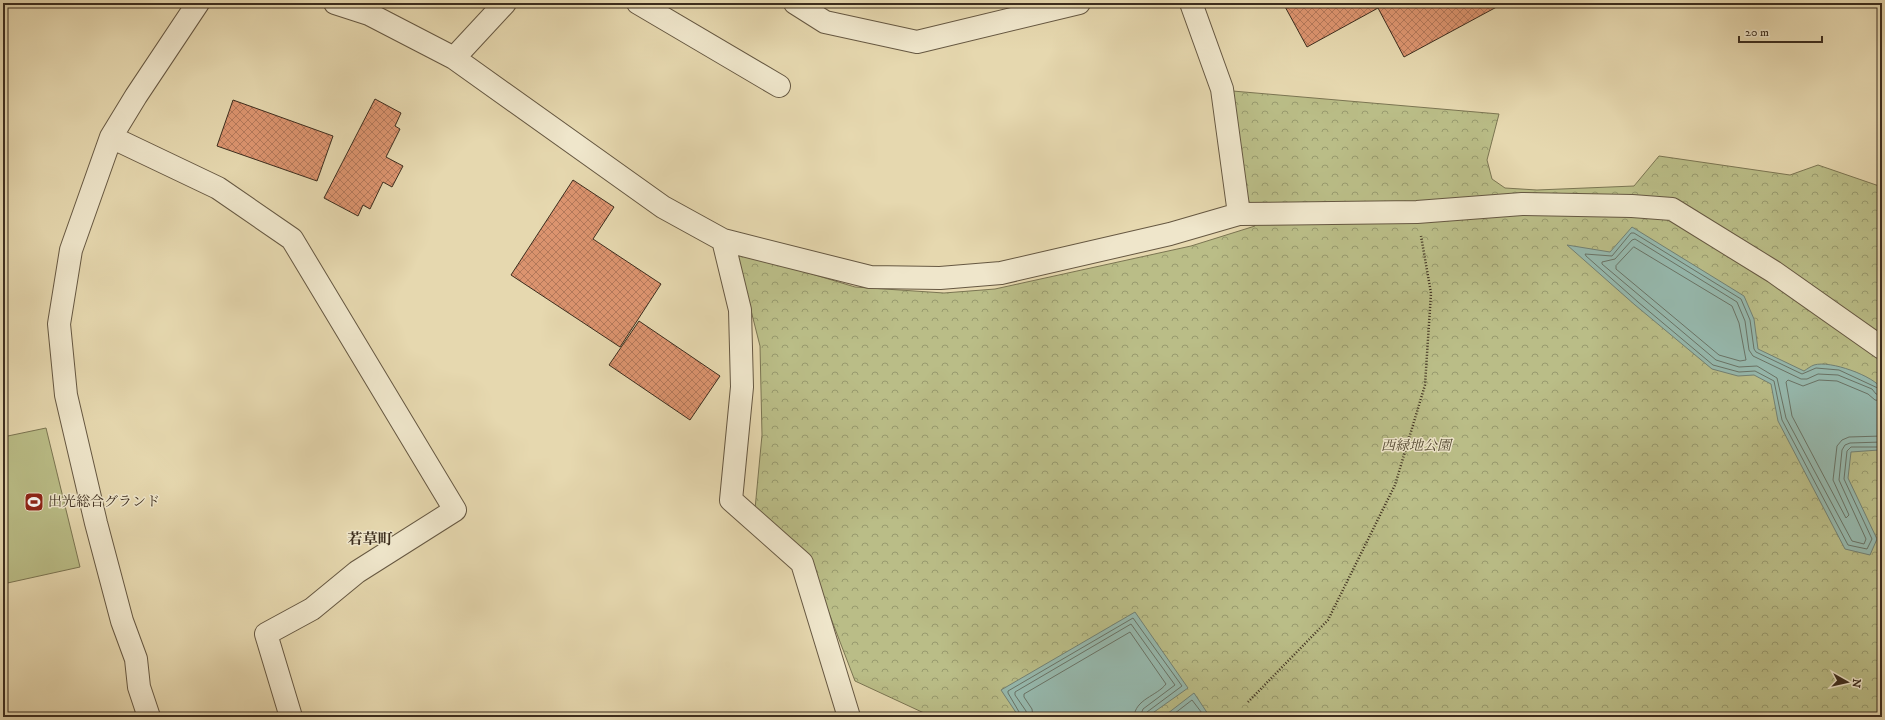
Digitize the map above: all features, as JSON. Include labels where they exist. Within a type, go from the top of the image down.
[{"type":"street","points":[[149,717],[139,687],[136,659],[122,621],[96,523],[66,395],[60,324],[71,250],[111,137],[136,96],[198,3]]},
{"type":"street","points":[[334,3],[369,14],[454,58],[663,207],[723,240],[870,278],[940,278],[1001,273],[1170,234],[1239,214],[1417,212],[1522,204],[1632,206],[1672,209],[1774,272],[1882,348]]},
{"type":"street","points":[[454,58],[505,3]]},
{"type":"street","points":[[638,3],[779,86]]},
{"type":"street","points":[[795,3],[825,22],[917,42],[1079,3]]},
{"type":"street","points":[[1191,3],[1222,90],[1239,214]]},
{"type":"street","points":[[111,137],[218,188],[292,239],[455,510],[358,572],[312,609],[266,634],[291,717]]},
{"type":"street","points":[[723,240],[740,310],[742,387],[731,500],[802,563],[849,717]]},
{"type":"path","points":[[1248,702],[1328,620],[1395,485],[1425,385],[1431,293],[1417,212]]},
{"type":"green space","name":"西緑地公園","points":[[1221,90],[1499,114],[1487,160],[1492,179],[1505,188],[1537,190],[1634,186],[1659,156],[1790,175],[1818,165],[1882,187],[1882,717],[927,717],[924,713],[855,681],[811,566],[755,509],[762,435],[760,346],[736,251],[855,287],[944,293],[995,289],[1191,246],[1255,226]]},
{"type":"green space","name":"出光総合グランド","points":[[46,428],[80,567],[3,584],[3,437]]},
{"type":"water","points":[[1632,227],[1744,296],[1754,319],[1758,349],[1804,371],[1813,365],[1821,364],[1851,370],[1870,379],[1882,389],[1882,452],[1879,450],[1851,452],[1848,478],[1877,539],[1870,555],[1845,549],[1778,421],[1771,384],[1754,375],[1738,376],[1712,369],[1635,305],[1567,245],[1610,252]]},
{"type":"water","points":[[1135,612],[1188,688],[1147,717],[1019,717],[1001,690]]},
{"type":"water","points":[[1194,693],[1210,717],[1163,717]]},
{"type":"building","points":[[1283,3],[1504,3],[1404,57],[1378,8],[1307,47]]},
{"type":"building","points":[[375,99],[401,113],[395,126],[400,129],[386,157],[403,166],[392,187],[383,182],[370,209],[363,205],[358,216],[324,198]]},
{"type":"building","points":[[233,100],[333,136],[317,181],[217,146]]},
{"type":"building","points":[[573,180],[614,207],[593,239],[661,284],[620,347],[511,275]]},
{"type":"building","points":[[639,321],[720,376],[690,420],[609,365]]},
{"type":"place","name":"出光総合グランド","points":[[34,502]]},
{"type":"district","name":"若草町","points":[[370,539]]}]
